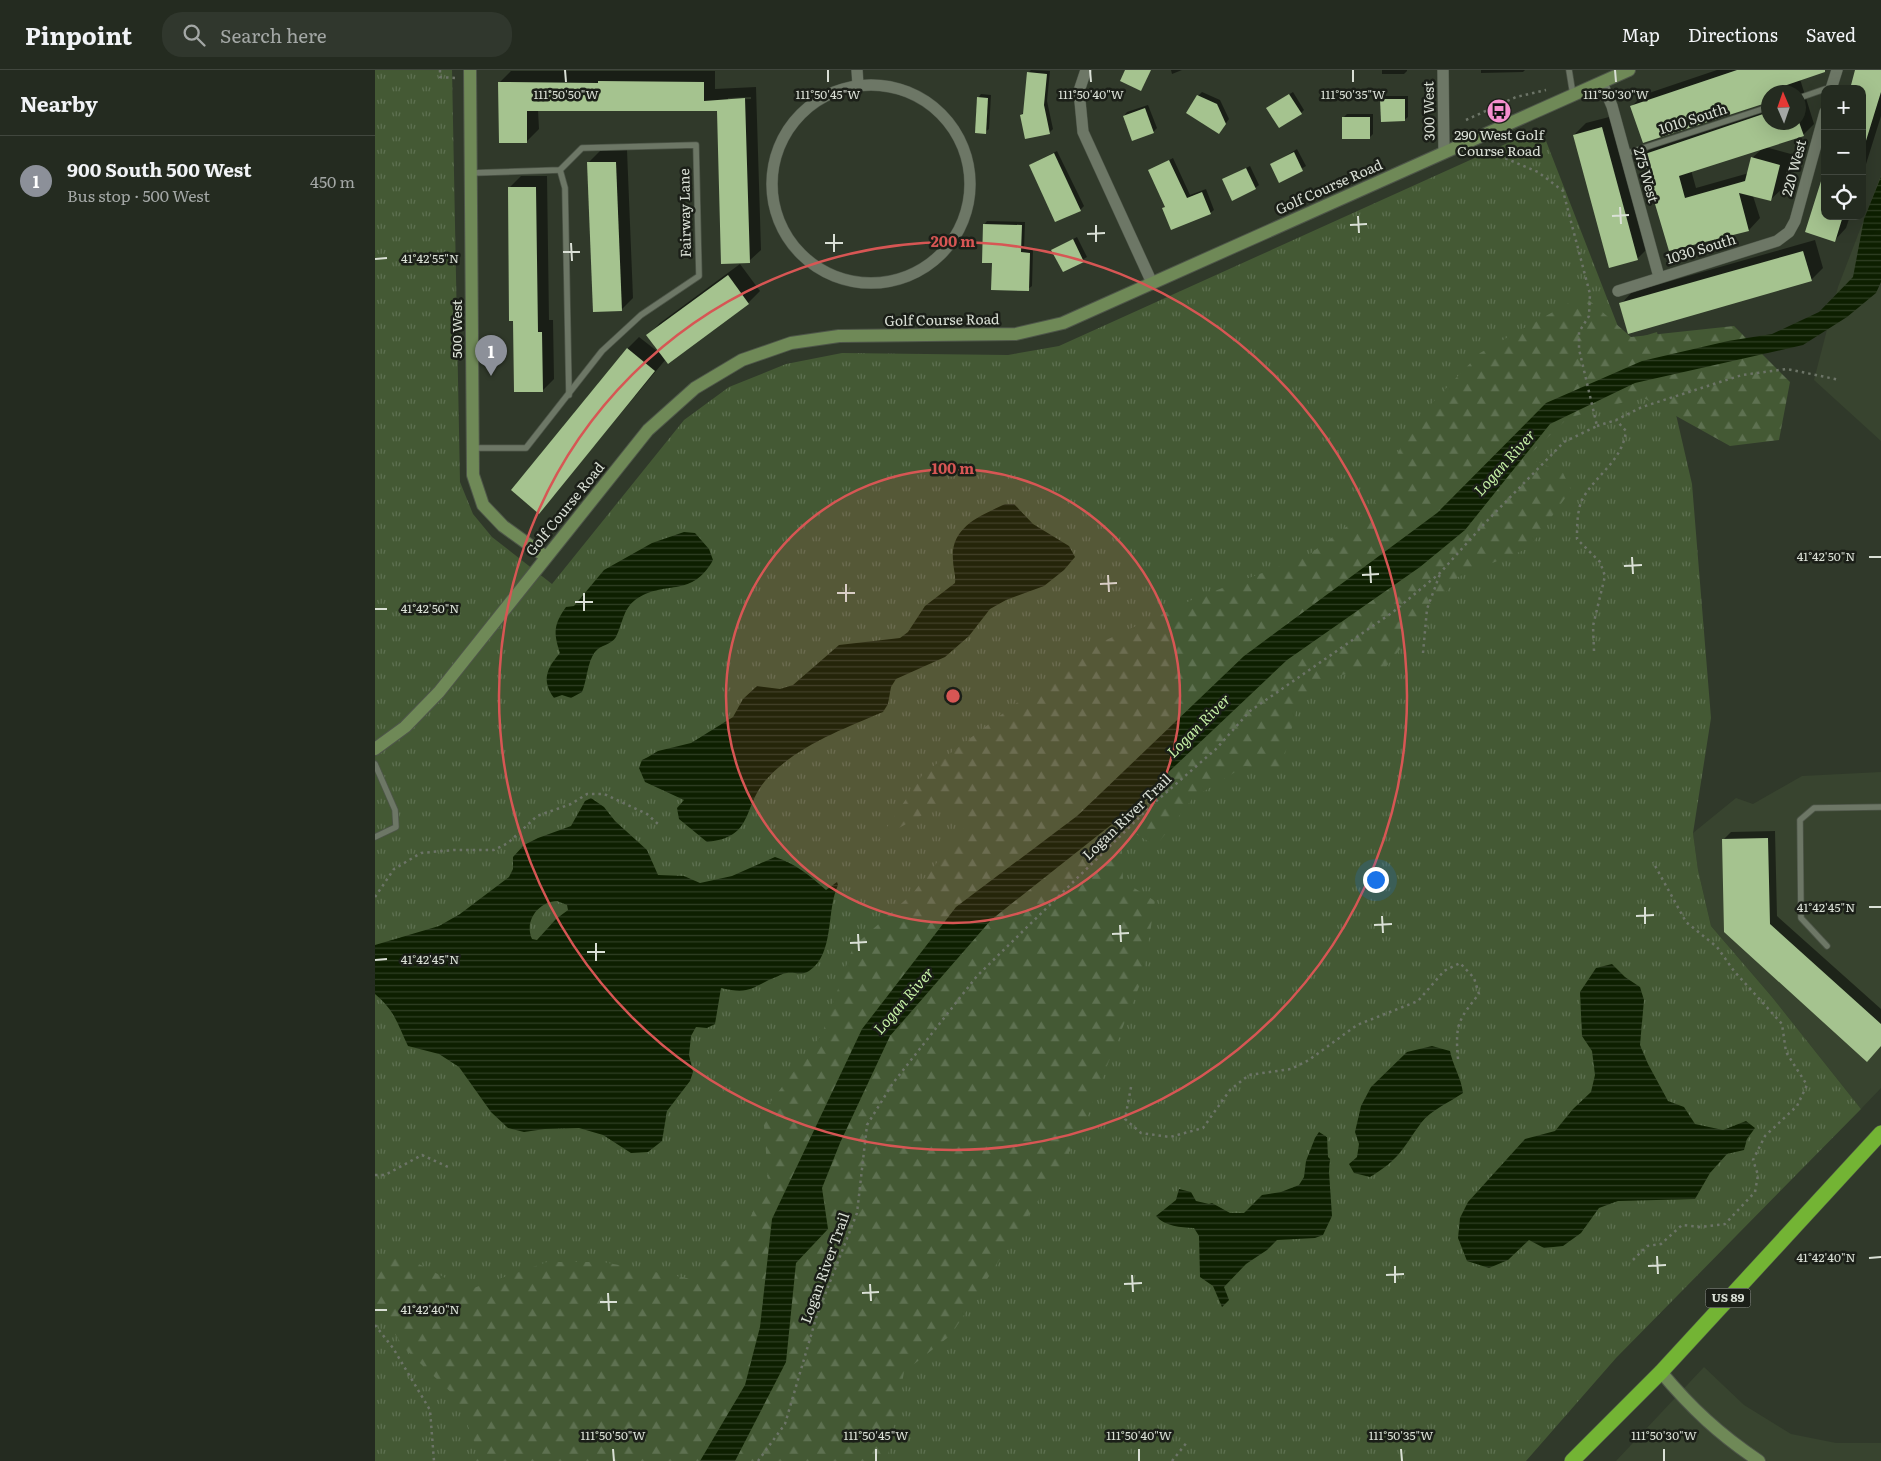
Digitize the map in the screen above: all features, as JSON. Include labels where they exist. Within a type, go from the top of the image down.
[{"type":"highway","name":"US 89","points":[[1572,1461],[1661,1372],[1881,1133]]},
{"type":"street","name":"500 West","points":[[470,70],[473,475],[483,505],[503,526],[547,557]]},
{"type":"street","points":[[857,70],[858,85]]},
{"type":"street","points":[[1085,70],[1079,91],[1083,132],[1152,283]]},
{"type":"street","name":"300 West","points":[[1443,70],[1444,152]]},
{"type":"street","name":"Golf Course Road","points":[[375,749],[405,726],[439,692],[649,430],[695,388],[742,360],[791,343],[839,336],[1016,334],[1063,323],[1629,70]]},
{"type":"street","points":[[1830,85],[1837,70]]},
{"type":"street","name":"275 West","points":[[1602,83],[1612,106],[1659,277]]},
{"type":"street","points":[[858,85],[890,86],[921,97],[940,112],[963,145],[971,177],[968,209],[954,239],[932,263],[904,278],[872,283],[839,278],[813,265],[791,244],[777,219],[771,189],[774,160],[785,132],[804,109],[829,93],[858,85]]},
{"type":"street","name":"220 West","points":[[1789,232],[1795,221],[1821,127]]},
{"type":"street","name":"1030 South","points":[[1618,291],[1777,241],[1789,232]]},
{"type":"street","points":[[1661,1372],[1683,1398],[1726,1439],[1759,1461]]},
{"type":"lane","points":[[1569,70],[1573,95]]},
{"type":"lane","points":[[1806,96],[1821,90]]},
{"type":"lane","name":"1010 South","points":[[1625,154],[1761,110]]},
{"type":"lane","name":"Fairway Lane","points":[[472,448],[526,448],[569,396],[602,351],[641,315],[699,276],[696,145],[582,148],[560,170]]},
{"type":"lane","points":[[471,173],[560,170],[565,188],[569,396]]},
{"type":"lane","points":[[375,764],[395,810],[396,828],[375,838]]},
{"type":"lane","points":[[1827,946],[1801,918],[1800,820],[1814,808],[1881,807]]},
{"type":"path","points":[[440,70],[440,78],[455,78]]},
{"type":"path","points":[[1466,120],[1516,97],[1550,90],[1569,79]]},
{"type":"path","points":[[1492,148],[1500,156],[1538,172],[1563,191],[1590,294],[1589,316],[1579,332],[1579,349],[1597,426]]},
{"type":"path","name":"Logan River Trail","points":[[758,1461],[785,1424],[817,1315],[857,1213],[867,1125],[893,1083],[977,976],[1153,804],[1216,749],[1250,711],[1393,612],[1440,573],[1485,523],[1564,442],[1597,426],[1617,420],[1642,406],[1741,375],[1787,369],[1840,380]]},
{"type":"path","points":[[1594,651],[1593,626],[1605,576],[1601,562],[1577,539],[1577,523],[1582,501],[1624,446],[1626,431],[1617,420]]},
{"type":"path","points":[[1423,653],[1427,609],[1440,573]]},
{"type":"path","points":[[375,897],[394,869],[421,853],[454,850],[494,850],[508,844],[537,816],[571,804],[587,794],[605,794],[647,814],[658,824]]},
{"type":"path","points":[[1633,1260],[1647,1246],[1661,1244],[1682,1225],[1701,1227],[1725,1224],[1755,1192],[1758,1175],[1753,1160],[1765,1136],[1797,1106],[1807,1086],[1786,1052],[1782,1024],[1734,971],[1717,947],[1686,922],[1653,862]]},
{"type":"path","points":[[1131,1087],[1125,1119],[1141,1133],[1170,1137],[1203,1128],[1229,1090],[1249,1075],[1291,1069],[1309,1060],[1357,1025],[1418,1001],[1444,971],[1460,963],[1474,978],[1479,994],[1460,1018],[1456,1036],[1458,1059]]},
{"type":"path","points":[[375,1175],[385,1175],[422,1155],[448,1167]]},
{"type":"path","points":[[375,1325],[393,1348],[430,1410],[434,1461]]},
{"type":"path","points":[[1172,1461],[1188,1441]]},
{"type":"shaded area","points":[[1881,175],[1881,441],[1814,380],[1838,287],[1864,220],[1866,220],[1866,214]]},
{"type":"shaded area","points":[[1881,772],[1881,1088],[1861,1109],[1772,997],[1711,926],[1698,870],[1693,833],[1736,798],[1753,804],[1802,776]]},
{"type":"shaded area","points":[[1704,1367],[1744,1405],[1791,1434],[1836,1443],[1881,1443],[1881,1461],[1616,1461]]},
{"type":"green space","points":[[375,70],[452,70],[460,482],[473,514],[492,537],[552,584],[684,420],[729,387],[786,364],[842,353],[1008,355],[1059,346],[1541,128],[1624,342],[1657,332],[1692,484],[1711,718],[1693,833],[1698,870],[1711,926],[1772,997],[1861,1109],[1616,1358],[1526,1461],[375,1461]]},
{"type":"green space","points":[[1583,295],[1631,337],[1734,326],[1790,382],[1779,440],[1730,446],[1642,397],[1568,418],[1527,457],[1563,473],[1571,490],[1529,548],[1458,577],[1385,668],[1322,678],[1297,708],[1280,773],[1245,766],[1193,798],[1156,846],[1121,825],[1123,881],[1155,901],[1143,977],[1077,1140],[951,1335],[904,1372],[887,1461],[475,1461],[479,1454],[457,1398],[404,1348],[375,1304],[375,1271],[398,1253],[468,1290],[547,1262],[603,1262],[697,1280],[733,1255],[768,1179],[763,1112],[822,1034],[853,947],[913,893],[965,827],[946,802],[879,839],[923,774],[1089,648],[1196,598],[1307,556],[1373,507],[1411,425],[1480,353]]},
{"type":"water","name":"Logan River","points":[[1881,177],[1881,282],[1876,293],[1847,317],[1803,345],[1635,383],[1550,424],[1465,530],[1420,567],[1287,660],[1121,817],[991,920],[890,1036],[840,1143],[822,1188],[828,1229],[796,1263],[786,1362],[735,1461],[700,1461],[745,1385],[760,1327],[772,1219],[862,1029],[956,907],[1077,816],[1244,656],[1437,513],[1546,403],[1642,361],[1728,341],[1772,334],[1819,312],[1853,277],[1866,214]]},
{"type":"water","points":[[1005,504],[1014,504],[1033,524],[1069,546],[1075,557],[1064,570],[1044,586],[1006,600],[990,609],[969,636],[945,657],[896,679],[891,687],[888,704],[883,712],[820,740],[790,758],[765,781],[758,791],[745,820],[733,834],[722,839],[707,842],[679,819],[677,808],[684,800],[645,782],[639,768],[642,760],[658,751],[691,743],[733,717],[743,699],[757,686],[780,689],[793,685],[839,645],[900,638],[908,632],[925,606],[955,583],[953,549],[956,539],[962,531],[977,518]]},
{"type":"water","points":[[684,532],[695,533],[709,549],[713,560],[705,572],[688,584],[649,593],[633,602],[626,611],[616,637],[597,650],[592,656],[582,692],[571,698],[562,695],[554,698],[550,692],[547,674],[560,653],[556,639],[556,628],[559,618],[566,607],[574,606],[604,570],[652,543]]},
{"type":"water","points":[[591,798],[604,807],[615,821],[647,850],[658,875],[684,876],[700,883],[732,876],[775,857],[802,871],[826,890],[837,882],[838,885],[834,895],[829,931],[823,954],[809,971],[801,974],[784,973],[756,987],[745,990],[721,988],[715,1024],[707,1028],[696,1027],[691,1036],[689,1055],[693,1072],[690,1081],[667,1111],[662,1141],[648,1152],[631,1153],[603,1135],[579,1128],[524,1132],[508,1128],[491,1112],[459,1067],[439,1054],[408,1046],[391,1012],[375,994],[375,945],[439,926],[460,914],[509,877],[513,869],[513,857],[524,845],[571,826],[585,801]],"holes":[[[557,901],[567,905],[568,910],[556,919],[537,940],[532,939],[530,932],[531,919],[539,909],[550,902]]]},
{"type":"water","points":[[1612,964],[1625,977],[1640,987],[1644,1000],[1640,1045],[1668,1101],[1684,1107],[1695,1124],[1723,1130],[1746,1121],[1755,1128],[1747,1139],[1744,1150],[1727,1154],[1710,1173],[1695,1199],[1618,1201],[1599,1208],[1581,1233],[1563,1246],[1544,1248],[1529,1240],[1508,1260],[1489,1268],[1467,1261],[1458,1238],[1460,1218],[1468,1202],[1525,1139],[1555,1131],[1573,1109],[1591,1092],[1595,1075],[1592,1051],[1582,1036],[1580,992],[1596,968]]},
{"type":"water","points":[[1432,1046],[1450,1051],[1463,1093],[1425,1118],[1400,1153],[1380,1171],[1370,1177],[1354,1173],[1349,1164],[1357,1157],[1359,1144],[1355,1132],[1361,1106],[1371,1087],[1407,1052]]},
{"type":"water","points":[[1319,1132],[1327,1137],[1328,1157],[1330,1159],[1332,1216],[1323,1235],[1315,1238],[1277,1240],[1267,1250],[1246,1264],[1224,1287],[1229,1300],[1222,1307],[1213,1286],[1200,1277],[1199,1236],[1194,1228],[1178,1227],[1160,1220],[1156,1216],[1176,1200],[1179,1189],[1191,1192],[1196,1201],[1212,1203],[1230,1213],[1244,1213],[1262,1195],[1281,1192],[1299,1185],[1304,1177],[1306,1161]]},
{"type":"building","points":[[1125,70],[1151,70],[1141,91],[1120,81]]},
{"type":"building","points":[[1737,70],[1825,70],[1825,72],[1787,85],[1761,85],[1761,105],[1643,143],[1630,106]]},
{"type":"building","points":[[1855,70],[1881,70],[1881,92],[1866,141],[1866,85],[1851,85]]},
{"type":"building","points":[[1027,72],[1047,74],[1044,105],[1050,134],[1025,139],[1020,115],[1023,114]]},
{"type":"building","points":[[598,81],[704,82],[704,101],[745,98],[750,263],[721,264],[717,111],[527,111],[527,143],[499,143],[498,82],[598,83]]},
{"type":"building","points":[[1289,94],[1302,114],[1279,128],[1266,108]]},
{"type":"building","points":[[1197,95],[1217,104],[1226,124],[1219,134],[1186,113]]},
{"type":"building","points":[[977,97],[988,98],[986,134],[975,133]]},
{"type":"building","points":[[1380,99],[1405,99],[1405,121],[1381,122]]},
{"type":"building","points":[[1145,108],[1154,133],[1132,141],[1123,116]]},
{"type":"building","points":[[1761,115],[1761,130],[1802,130],[1804,136],[1679,176],[1685,198],[1745,181],[1751,157],[1780,165],[1771,201],[1739,193],[1749,231],[1669,251],[1655,204],[1658,203],[1642,155]]},
{"type":"building","points":[[1342,117],[1370,117],[1370,139],[1342,139]]},
{"type":"building","points":[[1602,127],[1638,260],[1609,268],[1573,135]]},
{"type":"building","points":[[1294,152],[1303,171],[1279,183],[1270,164]]},
{"type":"building","points":[[1054,153],[1081,211],[1055,222],[1029,165]]},
{"type":"building","points":[[1169,160],[1187,198],[1202,192],[1211,214],[1171,230],[1162,208],[1165,207],[1148,170]]},
{"type":"building","points":[[587,162],[616,162],[622,311],[593,312]]},
{"type":"building","points":[[1246,168],[1256,189],[1232,201],[1222,179]]},
{"type":"building","points":[[1821,181],[1821,220],[1842,220],[1835,242],[1805,232]]},
{"type":"building","points":[[508,187],[536,187],[538,332],[542,332],[543,392],[514,392],[513,321],[509,321]]},
{"type":"building","points":[[983,224],[1022,225],[1021,252],[1030,253],[1029,291],[991,290],[992,263],[982,263]]},
{"type":"building","points":[[1073,239],[1084,262],[1063,272],[1051,250]]},
{"type":"building","points":[[1803,251],[1812,281],[1628,334],[1619,303]]},
{"type":"building","points":[[728,275],[749,304],[668,364],[646,335]]},
{"type":"building","points":[[627,348],[655,371],[539,514],[511,490]]},
{"type":"building","points":[[1768,838],[1770,924],[1881,1024],[1881,1046],[1867,1062],[1724,932],[1722,839]]},
{"type":"place","name":"290 West Golf Course Road","points":[[1499,111]]},
{"type":"place","name":"900 South 500 West","points":[[491,376]]}]
